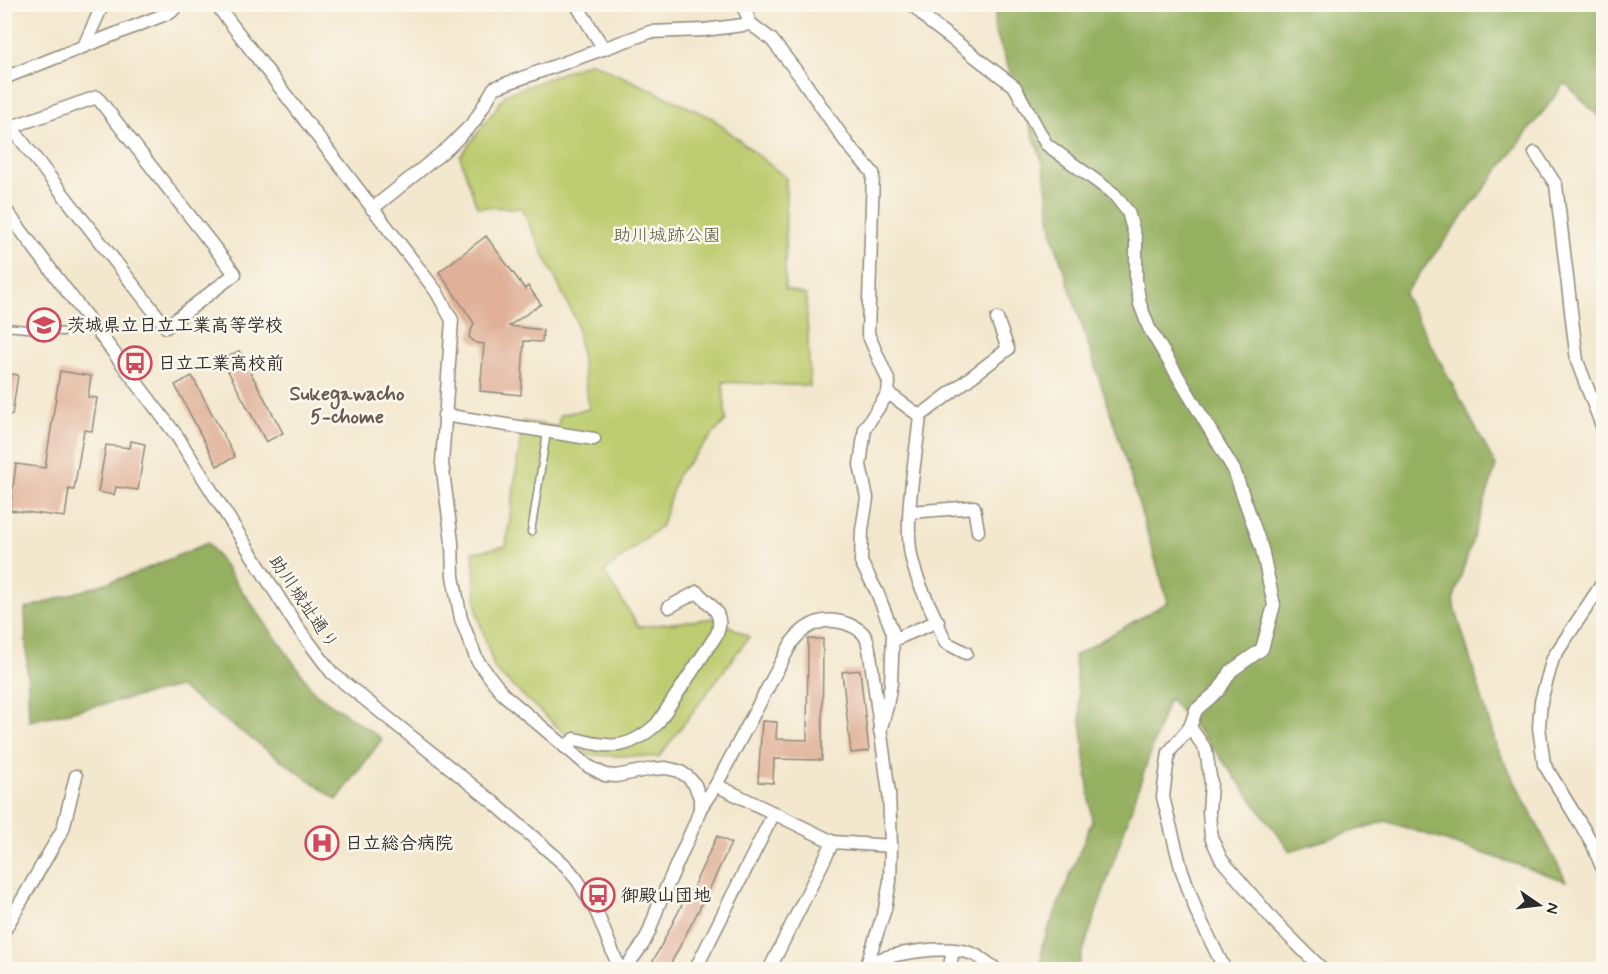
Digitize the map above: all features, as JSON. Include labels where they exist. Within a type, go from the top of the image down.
[{"type":"street","points":[[84,46],[103,4]]},
{"type":"street","points":[[4,78],[171,12],[176,4]]},
{"type":"street","points":[[216,4],[436,291],[452,320],[442,463],[452,542],[453,576],[461,619],[477,660],[503,694],[588,766],[605,775],[616,776],[652,769],[666,768],[679,771],[695,785],[700,798],[700,809]]},
{"type":"street","points":[[576,4],[604,50]]},
{"type":"street","points":[[742,4],[751,24],[772,40],[848,145],[873,173],[868,334],[889,382],[888,393],[864,429],[860,465],[867,498],[862,530],[861,562],[893,633],[889,695],[880,731]]},
{"type":"street","points":[[912,4],[931,22],[1015,87],[1046,144],[1114,194],[1128,212],[1136,240],[1136,281],[1140,304],[1149,328],[1234,470],[1262,549],[1274,605],[1262,649],[1231,670],[1219,690],[1196,710],[1190,727],[1169,752],[1163,797],[1181,868],[1197,913],[1225,969]]},
{"type":"street","points":[[372,209],[449,147],[474,122],[494,88],[651,32],[704,30],[751,24]]},
{"type":"street","points":[[97,97],[235,274],[166,327],[8,122],[97,97]]},
{"type":"street","points":[[1535,153],[1556,185],[1577,361],[1604,431]]},
{"type":"street","name":"助川城址通り","points":[[4,208],[177,436],[318,658],[332,673],[502,810],[566,866],[597,913],[622,969]]},
{"type":"street","points":[[966,654],[945,642],[938,621],[921,591],[911,555],[910,512],[920,416],[1008,349],[997,319]]},
{"type":"street","points":[[888,393],[920,416]]},
{"type":"street","points":[[444,415],[594,439]]},
{"type":"street","points":[[910,512],[974,507],[978,531]]},
{"type":"street","points":[[1604,581],[1553,658],[1541,701],[1539,728],[1544,764],[1592,843],[1604,872]]},
{"type":"street","points":[[565,747],[575,739],[612,747],[621,746],[647,733],[657,724],[717,634],[720,625],[718,614],[698,592],[669,607]]},
{"type":"street","points":[[622,969],[650,932],[659,904],[700,809],[716,785],[792,642],[801,631],[827,620],[841,621],[854,627],[865,636],[870,654],[889,793],[890,880],[885,909],[867,966]]},
{"type":"street","points":[[893,640],[938,621]]},
{"type":"street","points":[[1190,727],[1206,750],[1210,783],[1211,837],[1221,859],[1274,921],[1323,969]]},
{"type":"street","points":[[4,931],[63,829],[76,776]]},
{"type":"street","points":[[716,785],[833,842],[891,846]]},
{"type":"street","points":[[695,969],[774,813]]},
{"type":"street","points":[[769,969],[833,842]]},
{"type":"street","points":[[867,966],[889,955],[953,951],[973,954],[997,969]]},
{"type":"street","points":[[948,969],[953,951]]},
{"type":"lane","points":[[4,327],[63,332],[88,319]]},
{"type":"lane","points":[[531,532],[547,432]]},
{"type":"green space","points":[[997,4],[1603,5],[1603,121],[1565,83],[1404,294],[1496,466],[1453,601],[1496,745],[1566,881],[1386,821],[1290,851],[1214,749],[1169,698],[1077,969],[1041,969],[1042,945],[1092,821],[1074,656],[1168,602],[1120,442],[1053,237],[1043,163],[994,28]]},
{"type":"green space","name":"助川城跡公園","points":[[591,62],[712,118],[786,178],[785,289],[806,295],[810,386],[723,382],[726,420],[677,475],[662,525],[604,572],[639,627],[715,618],[749,637],[659,757],[588,755],[495,670],[477,613],[473,552],[506,546],[523,421],[558,427],[560,415],[589,409],[576,321],[521,208],[477,207],[460,157],[506,94]]},
{"type":"green space","points":[[208,543],[315,693],[382,739],[337,800],[179,687],[29,721],[25,609],[134,574]]},
{"type":"building","points":[[486,236],[525,289],[528,286],[541,304],[509,326],[543,330],[542,342],[524,341],[521,395],[480,391],[484,344],[476,343],[469,337],[474,323],[439,272]]},
{"type":"building","points":[[239,351],[283,433],[266,442],[222,360]]},
{"type":"building","points":[[60,371],[91,376],[88,397],[97,398],[92,431],[84,430],[74,490],[69,489],[65,517],[10,510],[16,464],[45,468]]},
{"type":"building","points":[[4,373],[18,375],[12,415],[4,414]]},
{"type":"building","points":[[192,376],[235,457],[217,466],[175,385]]},
{"type":"building","points":[[131,441],[145,444],[138,490],[116,487],[114,495],[98,492],[106,445],[130,448]]},
{"type":"building","points":[[808,639],[823,639],[822,760],[774,759],[773,783],[758,782],[762,721],[777,722],[776,739],[807,740]]},
{"type":"building","points":[[860,670],[869,751],[851,753],[842,672]]},
{"type":"building","points":[[717,836],[731,843],[709,890],[668,969],[649,969],[684,901],[686,902]]},
{"type":"place","name":"茨城県立日立工業高等学校","points":[[44,325]]},
{"type":"place","name":"日立工業高校前","points":[[135,363]]},
{"type":"place","name":"日立総合病院","points":[[322,843]]},
{"type":"place","name":"御殿山団地","points":[[598,895]]},
{"type":"district","name":"Sukegawacho 5-chome","points":[[347,404]]}]
